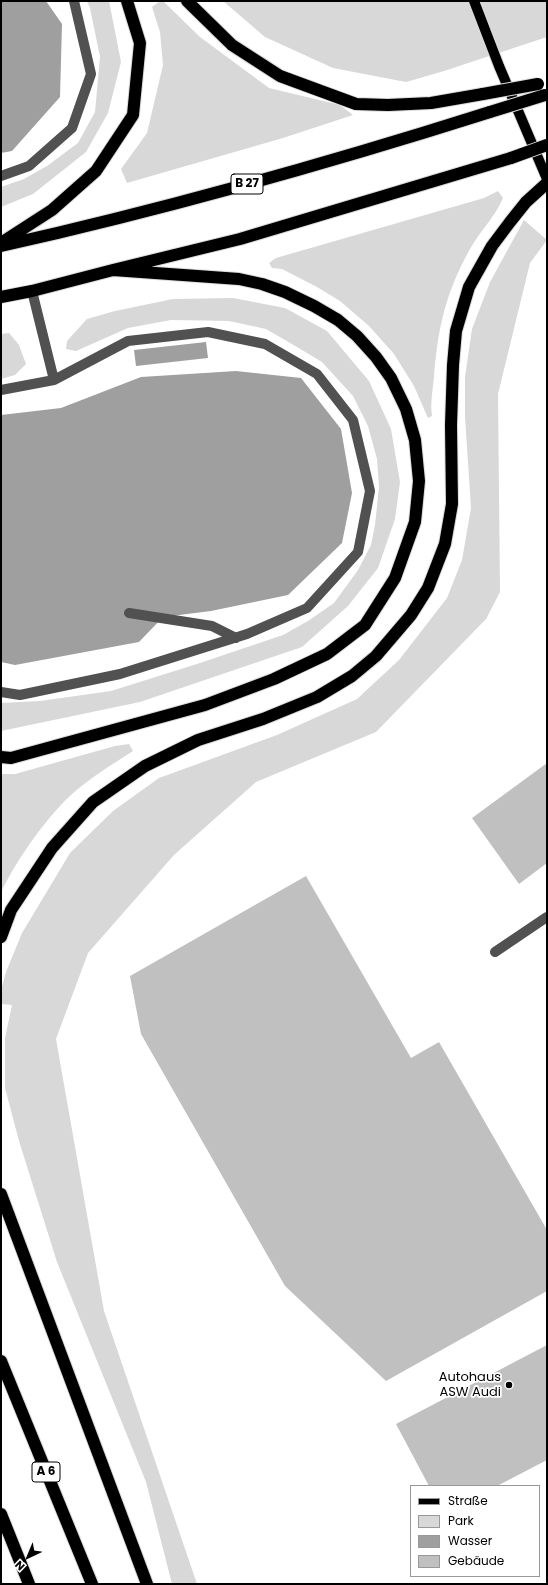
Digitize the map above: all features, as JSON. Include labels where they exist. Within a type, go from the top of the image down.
[{"type":"highway","points":[[1,243],[52,210],[96,171],[133,115],[140,43],[128,1]]},
{"type":"highway","points":[[187,1],[232,45],[280,76],[356,104],[388,105],[431,103],[483,94],[544,90]]},
{"type":"highway","name":"B 27","points":[[1,246],[102,223],[388,144],[490,112],[544,90]]},
{"type":"highway","points":[[1,297],[32,291],[240,240],[511,158],[547,145]]},
{"type":"highway","points":[[1,937],[11,910],[52,848],[93,802],[145,766],[198,740],[263,719],[317,697],[352,676],[376,656],[411,615],[428,588],[445,544],[452,504],[451,425],[456,331],[469,287],[492,246],[526,202],[547,183]]},
{"type":"highway","points":[[1,757],[11,758],[205,705],[274,679],[327,654],[365,625],[395,578],[415,522],[419,481],[415,440],[406,409],[391,378],[376,357],[348,328],[338,320],[314,306],[285,292],[262,284],[239,279],[113,270]]},
{"type":"highway","points":[[1,1194],[147,1584]]},
{"type":"highway","name":"A 6","points":[[1,1361],[92,1584]]},
{"type":"highway","points":[[1,1514],[29,1584]]},
{"type":"main road","points":[[474,1],[499,66],[547,179]]},
{"type":"street","points":[[1,176],[29,166],[72,128],[91,74],[74,1]]},
{"type":"street","points":[[32,291],[54,380]]},
{"type":"street","points":[[1,390],[54,380],[128,341],[208,332],[265,344],[317,374],[353,420],[370,491],[358,552],[307,608],[236,638],[120,674],[20,695],[1,692]]},
{"type":"street","points":[[129,613],[212,626],[236,638]]},
{"type":"street","points":[[495,952],[547,917]]},
{"type":"green space","points":[[87,1],[109,1],[121,62],[108,113],[86,152],[33,194],[1,207],[1,187],[24,179],[47,166],[78,143],[95,112],[100,57],[90,8]]},
{"type":"green space","points":[[160,1],[163,1],[200,37],[269,88],[340,105],[353,115],[283,138],[127,183],[121,169],[147,133],[163,65],[160,32],[152,7]]},
{"type":"green space","points":[[223,1],[547,1],[547,37],[406,82],[333,68],[265,37]]},
{"type":"green space","points":[[498,191],[503,198],[500,205],[470,249],[455,280],[444,310],[436,358],[431,406],[432,416],[428,418],[414,386],[394,354],[369,326],[340,301],[282,269],[272,268],[269,263],[276,258],[484,198]]},
{"type":"green space","points":[[524,220],[547,240],[530,263],[498,394],[500,592],[486,619],[376,732],[256,782],[174,855],[88,953],[56,1039],[104,1311],[197,1584],[172,1584],[146,1482],[57,1262],[19,1141],[5,1088],[5,1038],[12,1005],[1,1004],[1,990],[6,972],[22,933],[70,853],[113,811],[159,778],[277,735],[357,699],[399,660],[447,598],[462,560],[471,508],[465,417],[465,377],[472,329],[490,282]]},
{"type":"green space","points":[[233,298],[285,308],[327,331],[369,381],[391,429],[400,482],[395,519],[378,568],[348,606],[302,647],[140,702],[1,731],[1,703],[40,701],[111,691],[283,635],[308,621],[334,603],[358,570],[371,545],[375,525],[379,487],[377,459],[368,426],[353,396],[322,362],[266,329],[229,321],[171,320],[128,328],[76,351],[66,349],[67,341],[87,319],[115,311],[173,299]]},
{"type":"green space","points":[[9,333],[19,345],[26,364],[15,375],[1,379],[1,334]]},
{"type":"green space","points":[[129,744],[133,751],[86,783],[71,795],[51,816],[23,854],[1,892],[1,774],[15,774],[115,746]]},
{"type":"water","points":[[1,1],[46,1],[62,24],[60,97],[12,151],[1,153]]},
{"type":"water","points":[[206,342],[208,358],[136,366],[134,350]]},
{"type":"water","points":[[236,371],[301,378],[341,429],[352,493],[342,543],[288,595],[211,611],[163,617],[139,642],[15,665],[1,662],[1,415],[61,408],[141,377]]},
{"type":"building","points":[[547,763],[547,863],[519,884],[472,818]]},
{"type":"building","points":[[306,876],[411,1058],[439,1042],[547,1230],[547,1291],[386,1381],[285,1286],[141,1034],[130,976]]},
{"type":"building","name":"Autohaus ASW Audi","points":[[547,1345],[547,1460],[499,1485],[428,1485],[396,1424]]},
{"type":"place","name":"Autohaus ASW Audi","points":[[509,1385]]}]
